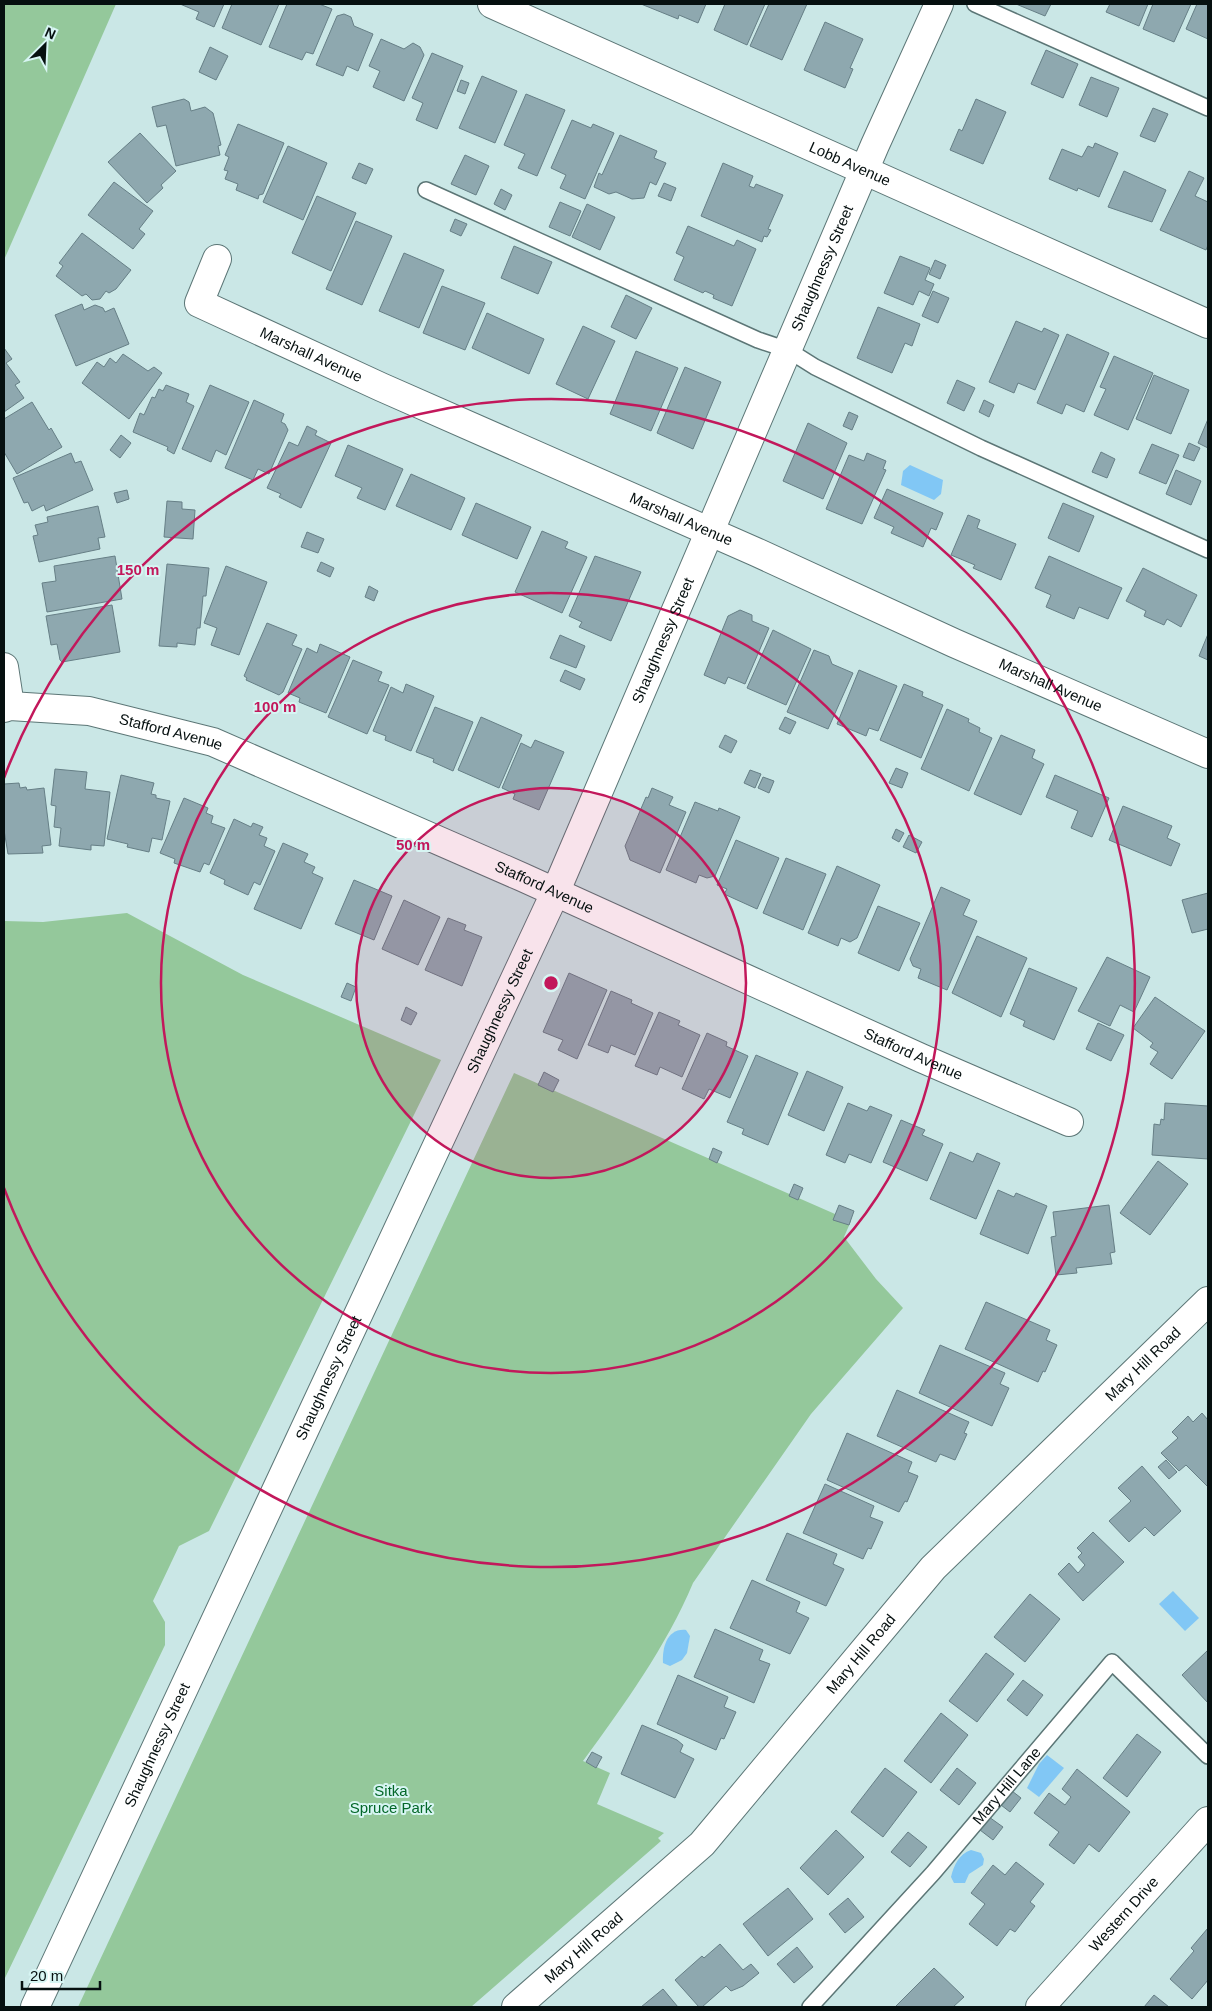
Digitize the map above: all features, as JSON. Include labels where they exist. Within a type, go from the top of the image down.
[{"type":"street","name":"Lobb Avenue","points":[[492,4],[1208,324]]},
{"type":"street","name":"Shaughnessy Street","points":[[35,2007],[555,893],[864,171],[939,4]]},
{"type":"street","name":"Marshall Avenue","points":[[217,259],[199,303],[390,391],[1208,754]]},
{"type":"street","points":[[4,667],[7,707]]},
{"type":"street","name":"Stafford Avenue","points":[[7,707],[89,711],[213,742],[1069,1122]]},
{"type":"street","name":"Mary Hill Road","points":[[516,2007],[702,1844],[933,1568],[1208,1300]]},
{"type":"street","name":"Western Drive","points":[[1040,2007],[1208,1821]]},
{"type":"lane","points":[[975,4],[1208,108]]},
{"type":"lane","points":[[426,190],[758,340],[788,350],[815,367],[981,448],[1208,550]]},
{"type":"lane","name":"Mary Hill Lane","points":[[810,2007],[933,1873],[1112,1662],[1208,1756]]},
{"type":"green space","points":[[4,4],[116,4],[4,260]]},
{"type":"green space","points":[[127,913],[243,975],[441,1060],[209,1531],[179,1546],[153,1601],[165,1622],[165,1645],[4,1980],[4,921],[43,922]]},
{"type":"green space","name":"Sitka Spruce Park","points":[[514,1073],[851,1221],[844,1237],[876,1279],[903,1308],[811,1414],[693,1583],[657,1653],[629,1697],[583,1761],[610,1773],[597,1804],[664,1833],[658,1838],[661,1841],[471,2007],[78,2007]]},
{"type":"water","points":[[910,465],[943,480],[941,494],[934,500],[901,485],[903,471]]},
{"type":"water","points":[[1173,1591],[1199,1618],[1185,1631],[1159,1604]]},
{"type":"water","points":[[686,1630],[690,1636],[687,1653],[682,1660],[670,1666],[663,1663],[667,1640],[674,1632]]},
{"type":"water","points":[[1047,1755],[1064,1768],[1039,1797],[1027,1788],[1039,1764]]},
{"type":"water","points":[[971,1850],[981,1853],[984,1859],[983,1865],[969,1874],[965,1883],[954,1883],[951,1877],[955,1864],[963,1854]]},
{"type":"building","points":[[180,4],[224,4],[214,27],[196,19],[199,12]]},
{"type":"building","points":[[232,4],[279,4],[261,45],[222,28]]},
{"type":"building","points":[[287,4],[319,4],[332,9],[313,54],[306,52],[302,60],[269,47]]},
{"type":"building","points":[[641,4],[706,4],[698,23],[679,15],[678,19]]},
{"type":"building","points":[[725,4],[765,4],[747,45],[714,30]]},
{"type":"building","points":[[769,4],[807,4],[782,60],[750,46]]},
{"type":"building","points":[[1016,4],[1051,4],[1045,16]]},
{"type":"building","points":[[1110,4],[1148,4],[1139,26],[1106,12]]},
{"type":"building","points":[[1153,4],[1191,4],[1174,42],[1143,29]]},
{"type":"building","points":[[1197,4],[1208,4],[1208,39],[1186,29]]},
{"type":"building","points":[[344,14],[351,17],[354,26],[373,34],[358,71],[347,66],[343,76],[316,65],[337,16]]},
{"type":"building","points":[[825,22],[863,39],[850,68],[853,69],[845,88],[804,70]]},
{"type":"building","points":[[381,39],[404,49],[413,43],[420,47],[424,55],[404,101],[373,87],[380,71],[369,66]]},
{"type":"building","points":[[210,47],[228,56],[216,80],[199,72]]},
{"type":"building","points":[[1046,50],[1078,64],[1063,98],[1031,84]]},
{"type":"building","points":[[432,53],[463,66],[437,129],[416,120],[423,103],[412,98]]},
{"type":"building","points":[[482,76],[517,91],[495,143],[459,128]]},
{"type":"building","points":[[1091,77],[1119,88],[1107,117],[1079,105]]},
{"type":"building","points":[[461,80],[469,83],[465,94],[457,91]]},
{"type":"building","points":[[526,94],[565,110],[537,176],[518,168],[525,154],[504,145]]},
{"type":"building","points":[[184,99],[189,102],[191,111],[205,107],[213,113],[221,145],[218,146],[220,155],[176,166],[166,125],[157,127],[152,107]]},
{"type":"building","points":[[976,99],[1006,112],[983,164],[950,150],[959,129],[962,131]]},
{"type":"building","points":[[1153,108],[1168,114],[1155,142],[1140,136]]},
{"type":"building","points":[[572,120],[591,128],[593,124],[614,133],[585,199],[560,188],[566,175],[551,168]]},
{"type":"building","points":[[238,124],[284,143],[263,194],[259,195],[258,199],[236,190],[238,184],[225,179],[228,171],[224,170],[229,157],[225,155]]},
{"type":"building","points":[[140,133],[176,171],[161,185],[163,188],[147,203],[108,162]]},
{"type":"building","points":[[620,135],[657,151],[654,158],[666,163],[656,185],[650,182],[644,198],[632,199],[616,192],[609,194],[594,187],[599,173],[602,175]]},
{"type":"building","points":[[1095,143],[1118,153],[1099,197],[1078,188],[1077,191],[1049,179],[1062,149],[1082,157],[1088,146],[1093,148]]},
{"type":"building","points":[[288,146],[327,163],[303,220],[263,202]]},
{"type":"building","points":[[465,155],[489,166],[476,195],[451,184]]},
{"type":"building","points":[[359,163],[373,169],[366,184],[352,178]]},
{"type":"building","points":[[723,163],[753,176],[749,186],[754,188],[756,184],[783,195],[768,229],[771,230],[767,237],[764,236],[762,242],[701,216]]},
{"type":"building","points":[[1124,171],[1166,190],[1152,222],[1108,207]]},
{"type":"building","points":[[1189,171],[1204,178],[1195,196],[1208,202],[1208,245],[1206,250],[1160,230]]},
{"type":"building","points":[[114,182],[153,211],[139,229],[145,234],[133,249],[88,215]]},
{"type":"building","points":[[664,183],[676,188],[671,201],[658,196]]},
{"type":"building","points":[[501,189],[512,195],[505,210],[494,204]]},
{"type":"building","points":[[317,196],[356,213],[331,271],[292,253]]},
{"type":"building","points":[[560,202],[581,211],[570,236],[549,227]]},
{"type":"building","points":[[587,204],[615,217],[600,250],[572,237]]},
{"type":"building","points":[[455,219],[467,224],[461,236],[450,231]]},
{"type":"building","points":[[356,221],[392,236],[362,305],[326,289]]},
{"type":"building","points":[[688,226],[734,246],[737,240],[756,249],[732,306],[713,298],[714,295],[705,291],[703,293],[674,280],[684,257],[676,253]]},
{"type":"building","points":[[82,233],[131,270],[116,289],[109,293],[106,291],[100,299],[92,300],[86,294],[82,296],[56,276],[63,266],[59,263]]},
{"type":"building","points":[[514,246],[552,262],[538,294],[501,278]]},
{"type":"building","points":[[404,253],[444,270],[419,328],[379,311]]},
{"type":"building","points":[[900,256],[930,268],[925,280],[934,284],[929,296],[919,291],[913,305],[884,293]]},
{"type":"building","points":[[935,260],[946,265],[940,279],[929,274]]},
{"type":"building","points":[[442,286],[485,303],[465,350],[423,333]]},
{"type":"building","points":[[933,291],[949,298],[938,323],[922,316]]},
{"type":"building","points":[[626,295],[652,308],[636,339],[611,327]]},
{"type":"building","points":[[82,304],[84,310],[95,305],[103,308],[105,312],[114,308],[129,344],[76,366],[55,315]]},
{"type":"building","points":[[878,307],[920,324],[912,346],[905,343],[892,373],[857,358]]},
{"type":"building","points":[[487,313],[544,339],[529,374],[472,348]]},
{"type":"building","points":[[1016,321],[1042,332],[1044,328],[1059,335],[1035,390],[1018,383],[1014,393],[989,382]]},
{"type":"building","points":[[583,326],[615,341],[588,399],[556,384]]},
{"type":"building","points":[[1067,334],[1109,353],[1084,412],[1066,404],[1062,414],[1037,403]]},
{"type":"building","points":[[4,348],[12,359],[6,363],[20,382],[15,385],[24,398],[4,412]]},
{"type":"building","points":[[636,351],[678,368],[651,431],[610,414]]},
{"type":"building","points":[[123,354],[148,371],[154,367],[162,373],[129,419],[82,383],[97,362],[104,367],[110,358],[116,363]]},
{"type":"building","points":[[1114,356],[1153,373],[1128,430],[1094,415],[1106,389],[1100,387]]},
{"type":"building","points":[[685,367],[721,382],[693,449],[657,433]]},
{"type":"building","points":[[1154,375],[1189,390],[1171,434],[1136,419]]},
{"type":"building","points":[[957,380],[975,388],[964,411],[947,403]]},
{"type":"building","points":[[166,385],[189,394],[186,402],[194,406],[174,454],[167,450],[168,447],[133,432],[140,413],[144,415],[152,397],[155,398],[159,389],[163,391]]},
{"type":"building","points":[[210,385],[249,402],[226,455],[216,450],[211,462],[182,449]]},
{"type":"building","points":[[254,400],[284,414],[281,422],[285,424],[288,430],[269,474],[258,469],[253,480],[225,468]]},
{"type":"building","points":[[984,400],[994,405],[989,417],[979,412]]},
{"type":"building","points":[[32,402],[62,447],[17,474],[4,452],[4,419]]},
{"type":"building","points":[[849,412],[858,416],[852,430],[843,426]]},
{"type":"building","points":[[1208,419],[1208,448],[1198,443]]},
{"type":"building","points":[[808,423],[847,443],[823,499],[783,481]]},
{"type":"building","points":[[307,426],[317,431],[315,435],[331,443],[301,508],[279,497],[281,494],[267,488],[289,442],[298,446]]},
{"type":"building","points":[[121,435],[131,443],[120,458],[110,450]]},
{"type":"building","points":[[1189,443],[1200,448],[1194,461],[1183,457]]},
{"type":"building","points":[[1152,444],[1179,455],[1166,484],[1139,473]]},
{"type":"building","points":[[348,445],[403,469],[385,510],[357,498],[362,488],[335,476]]},
{"type":"building","points":[[1101,452],[1115,459],[1107,478],[1092,472]]},
{"type":"building","points":[[71,453],[75,463],[81,461],[93,490],[46,511],[44,505],[32,511],[28,502],[24,503],[13,478]]},
{"type":"building","points":[[867,453],[886,461],[883,469],[886,470],[862,524],[826,509],[849,455],[864,461]]},
{"type":"building","points":[[1176,470],[1201,481],[1191,505],[1166,494]]},
{"type":"building","points":[[411,474],[465,498],[451,530],[396,506]]},
{"type":"building","points":[[887,489],[943,513],[936,530],[931,528],[923,547],[891,533],[894,527],[874,518]]},
{"type":"building","points":[[127,490],[129,499],[117,503],[114,493]]},
{"type":"building","points":[[167,501],[182,502],[182,509],[195,510],[193,539],[164,537]]},
{"type":"building","points":[[476,503],[531,527],[517,559],[462,535]]},
{"type":"building","points":[[1063,503],[1094,516],[1079,552],[1048,538]]},
{"type":"building","points":[[98,506],[105,537],[98,538],[100,549],[39,562],[33,536],[38,535],[35,525],[48,522],[47,517]]},
{"type":"building","points":[[968,515],[980,520],[977,528],[1016,544],[1001,580],[973,568],[975,565],[951,555]]},
{"type":"building","points":[[542,531],[568,542],[565,548],[587,557],[562,613],[515,592]]},
{"type":"building","points":[[307,532],[324,539],[318,553],[301,547]]},
{"type":"building","points":[[115,556],[122,599],[47,612],[42,583],[56,581],[54,566]]},
{"type":"building","points":[[595,556],[641,572],[611,641],[579,627],[582,622],[569,616]]},
{"type":"building","points":[[1049,556],[1122,588],[1108,619],[1079,607],[1074,619],[1046,607],[1051,595],[1035,588]]},
{"type":"building","points":[[321,562],[334,568],[330,577],[317,571]]},
{"type":"building","points":[[167,564],[209,568],[206,596],[203,596],[200,628],[197,628],[195,645],[177,643],[177,647],[159,646]]},
{"type":"building","points":[[226,566],[267,582],[239,655],[211,645],[217,628],[204,623]]},
{"type":"building","points":[[1143,568],[1197,595],[1181,627],[1167,619],[1164,625],[1144,616],[1146,611],[1126,601]]},
{"type":"building","points":[[369,586],[378,591],[374,601],[365,597]]},
{"type":"building","points":[[112,605],[120,652],[62,662],[57,644],[51,645],[46,616]]},
{"type":"building","points":[[740,610],[752,615],[752,621],[769,628],[745,684],[728,677],[725,684],[704,675],[728,616]]},
{"type":"building","points":[[267,623],[297,635],[292,645],[302,649],[283,692],[279,695],[246,680],[247,678],[244,676]]},
{"type":"building","points":[[773,630],[811,649],[786,705],[747,688]]},
{"type":"building","points":[[1208,634],[1208,660],[1199,656]]},
{"type":"building","points":[[560,635],[585,646],[576,668],[550,658]]},
{"type":"building","points":[[320,644],[350,657],[326,713],[299,702],[300,698],[288,693],[307,648],[317,653]]},
{"type":"building","points":[[814,650],[829,656],[832,664],[853,673],[828,729],[787,712]]},
{"type":"building","points":[[353,660],[382,672],[378,681],[389,685],[367,734],[328,717]]},
{"type":"building","points":[[565,670],[585,679],[580,690],[560,681]]},
{"type":"building","points":[[859,670],[897,686],[878,731],[869,728],[866,736],[837,724]]},
{"type":"building","points":[[406,684],[434,696],[411,751],[385,740],[386,736],[373,731],[391,687],[403,693]]},
{"type":"building","points":[[904,684],[923,692],[922,696],[943,705],[921,758],[880,740]]},
{"type":"building","points":[[435,707],[473,722],[453,771],[433,762],[434,759],[416,752]]},
{"type":"building","points":[[947,709],[969,719],[968,722],[980,728],[979,732],[992,738],[969,791],[921,769]]},
{"type":"building","points":[[481,717],[522,735],[499,788],[458,770]]},
{"type":"building","points":[[785,717],[796,722],[790,734],[779,729]]},
{"type":"building","points":[[725,735],[737,741],[731,753],[719,747]]},
{"type":"building","points":[[1001,735],[1035,750],[1032,758],[1044,764],[1021,815],[974,794]]},
{"type":"building","points":[[535,740],[564,752],[539,810],[513,799],[515,794],[502,788],[521,743],[531,748]]},
{"type":"building","points":[[896,768],[908,773],[902,788],[889,783]]},
{"type":"building","points":[[55,769],[87,772],[85,789],[110,792],[104,846],[91,845],[91,850],[59,846],[61,828],[54,827],[56,806],[51,805]]},
{"type":"building","points":[[750,770],[761,774],[755,788],[744,783]]},
{"type":"building","points":[[121,775],[154,783],[151,794],[156,795],[156,798],[170,801],[162,840],[152,838],[149,852],[127,847],[128,844],[107,839]]},
{"type":"building","points":[[1055,775],[1109,798],[1092,837],[1071,828],[1078,811],[1046,797]]},
{"type":"building","points":[[763,777],[774,781],[769,793],[758,788]]},
{"type":"building","points":[[19,783],[20,788],[26,787],[27,790],[44,788],[51,845],[42,846],[43,853],[8,854],[4,830],[4,784]]},
{"type":"building","points":[[652,788],[673,797],[669,805],[686,812],[660,873],[630,860],[625,846],[646,797],[648,798]]},
{"type":"building","points":[[184,798],[208,808],[206,813],[213,816],[211,823],[225,828],[209,865],[204,863],[200,872],[174,863],[175,859],[160,853]]},
{"type":"building","points":[[695,802],[718,811],[719,808],[740,817],[715,876],[707,878],[699,875],[696,883],[666,870]]},
{"type":"building","points":[[1123,806],[1172,826],[1167,838],[1180,844],[1171,866],[1109,840]]},
{"type":"building","points":[[234,819],[251,827],[253,823],[263,827],[259,835],[267,838],[264,846],[275,851],[260,885],[254,882],[248,895],[224,884],[225,880],[210,873]]},
{"type":"building","points":[[896,829],[904,833],[899,842],[892,838]]},
{"type":"building","points":[[909,835],[922,842],[916,853],[903,847]]},
{"type":"building","points":[[736,840],[779,858],[757,909],[724,894],[727,889],[717,885]]},
{"type":"building","points":[[283,843],[308,854],[304,862],[315,867],[312,873],[323,878],[301,929],[254,909]]},
{"type":"building","points":[[786,858],[826,874],[803,930],[763,913]]},
{"type":"building","points":[[837,866],[880,885],[857,938],[850,942],[841,938],[838,946],[808,933]]},
{"type":"building","points":[[354,880],[392,896],[374,940],[335,924]]},
{"type":"building","points":[[941,887],[970,900],[963,915],[977,921],[947,990],[918,978],[921,969],[913,966],[910,959]]},
{"type":"building","points":[[1208,893],[1208,929],[1192,933],[1182,900]]},
{"type":"building","points":[[404,900],[440,917],[418,965],[382,949]]},
{"type":"building","points":[[878,906],[920,923],[899,971],[858,953]]},
{"type":"building","points":[[448,918],[466,925],[464,930],[482,937],[462,986],[425,970]]},
{"type":"building","points":[[977,936],[1027,958],[1001,1017],[952,993]]},
{"type":"building","points":[[1107,957],[1150,977],[1134,1012],[1120,1005],[1110,1026],[1078,1011]]},
{"type":"building","points":[[1029,968],[1077,988],[1054,1040],[1023,1026],[1025,1021],[1010,1014]]},
{"type":"building","points":[[569,973],[607,990],[577,1059],[558,1050],[563,1040],[543,1032]]},
{"type":"building","points":[[347,983],[356,987],[351,1001],[341,997]]},
{"type":"building","points":[[611,991],[632,1000],[631,1003],[653,1013],[635,1055],[611,1045],[608,1053],[588,1045]]},
{"type":"building","points":[[1155,997],[1205,1031],[1172,1079],[1150,1064],[1158,1052],[1150,1047],[1153,1043],[1133,1028]]},
{"type":"building","points":[[406,1007],[417,1013],[411,1025],[401,1020]]},
{"type":"building","points":[[659,1012],[680,1021],[678,1025],[700,1035],[682,1077],[660,1067],[657,1075],[635,1066]]},
{"type":"building","points":[[1098,1023],[1124,1035],[1111,1061],[1086,1049]]},
{"type":"building","points":[[707,1033],[727,1042],[726,1046],[748,1056],[730,1098],[709,1089],[704,1099],[682,1089]]},
{"type":"building","points":[[756,1055],[798,1073],[768,1145],[742,1134],[744,1129],[727,1122]]},
{"type":"building","points":[[807,1071],[843,1087],[824,1131],[788,1115]]},
{"type":"building","points":[[544,1072],[559,1080],[553,1092],[538,1085]]},
{"type":"building","points":[[848,1103],[867,1111],[870,1106],[892,1115],[871,1163],[849,1154],[845,1163],[826,1155]]},
{"type":"building","points":[[1165,1103],[1208,1106],[1208,1159],[1152,1155],[1154,1124],[1160,1125],[1161,1119],[1164,1120]]},
{"type":"building","points":[[901,1120],[925,1130],[922,1135],[943,1144],[927,1181],[883,1162]]},
{"type":"building","points":[[713,1148],[722,1152],[717,1163],[709,1159]]},
{"type":"building","points":[[950,1152],[973,1162],[977,1153],[1000,1163],[976,1219],[930,1199]]},
{"type":"building","points":[[1158,1161],[1188,1184],[1150,1235],[1120,1213]]},
{"type":"building","points":[[794,1184],[803,1188],[798,1200],[789,1196]]},
{"type":"building","points":[[998,1190],[1014,1197],[1016,1193],[1047,1206],[1028,1254],[980,1234]]},
{"type":"building","points":[[839,1205],[854,1211],[849,1225],[833,1220]]},
{"type":"building","points":[[1109,1205],[1115,1252],[1110,1253],[1112,1264],[1076,1268],[1077,1273],[1056,1275],[1051,1237],[1056,1236],[1053,1212]]},
{"type":"building","points":[[986,1302],[1050,1330],[1046,1340],[1057,1345],[1045,1372],[1043,1371],[1038,1382],[965,1349]]},
{"type":"building","points":[[940,1345],[1005,1373],[1000,1384],[1009,1388],[992,1426],[919,1393]]},
{"type":"building","points":[[897,1390],[969,1422],[964,1433],[967,1434],[955,1460],[940,1454],[936,1462],[877,1436]]},
{"type":"building","points":[[1202,1413],[1208,1420],[1208,1487],[1186,1465],[1179,1471],[1161,1453],[1178,1438],[1172,1432],[1188,1416],[1193,1422]]},
{"type":"building","points":[[847,1433],[912,1462],[908,1472],[918,1476],[907,1502],[905,1501],[899,1512],[827,1480]]},
{"type":"building","points":[[1166,1460],[1177,1472],[1169,1479],[1158,1467]]},
{"type":"building","points":[[1142,1466],[1181,1511],[1154,1536],[1145,1527],[1129,1542],[1109,1521],[1131,1501],[1118,1488]]},
{"type":"building","points":[[825,1484],[874,1506],[870,1517],[883,1522],[871,1549],[868,1548],[863,1559],[803,1533]]},
{"type":"building","points":[[1093,1532],[1124,1562],[1083,1601],[1058,1574],[1069,1563],[1078,1573],[1085,1565],[1078,1557],[1082,1553],[1077,1548]]},
{"type":"building","points":[[787,1533],[837,1554],[833,1564],[844,1569],[826,1606],[766,1580]]},
{"type":"building","points":[[752,1580],[800,1602],[796,1612],[809,1618],[790,1654],[730,1628]]},
{"type":"building","points":[[1030,1594],[1060,1619],[1025,1662],[994,1637]]},
{"type":"building","points":[[715,1629],[763,1650],[759,1660],[770,1664],[754,1703],[694,1677]]},
{"type":"building","points":[[1208,1650],[1208,1703],[1182,1675]]},
{"type":"building","points":[[986,1653],[1014,1674],[977,1722],[949,1701]]},
{"type":"building","points":[[678,1675],[728,1697],[724,1707],[736,1712],[724,1739],[721,1738],[716,1750],[657,1724]]},
{"type":"building","points":[[1023,1680],[1043,1695],[1027,1716],[1007,1700]]},
{"type":"building","points":[[941,1713],[968,1735],[931,1783],[904,1761]]},
{"type":"building","points":[[642,1725],[677,1740],[683,1745],[680,1752],[694,1759],[675,1798],[621,1774]]},
{"type":"building","points":[[1137,1734],[1161,1752],[1127,1797],[1103,1778]]},
{"type":"building","points":[[592,1752],[602,1757],[596,1768],[586,1762]]},
{"type":"building","points":[[885,1768],[917,1792],[883,1837],[851,1812]]},
{"type":"building","points":[[957,1768],[976,1783],[959,1805],[940,1790]]},
{"type":"building","points":[[1077,1769],[1130,1812],[1099,1852],[1089,1844],[1074,1864],[1049,1845],[1059,1832],[1034,1813],[1049,1793],[1065,1805],[1071,1797],[1062,1789]]},
{"type":"building","points":[[1012,1791],[1021,1798],[1010,1812],[1001,1805]]},
{"type":"building","points":[[989,1817],[1003,1827],[993,1840],[980,1830]]},
{"type":"building","points":[[836,1830],[864,1857],[828,1895],[800,1868]]},
{"type":"building","points":[[908,1832],[927,1847],[910,1867],[891,1852]]},
{"type":"building","points":[[1016,1862],[1044,1884],[1030,1902],[1035,1906],[1015,1932],[1010,1929],[997,1946],[969,1924],[985,1904],[971,1893],[993,1865],[1005,1875]]},
{"type":"building","points":[[788,1888],[813,1919],[768,1956],[743,1924]]},
{"type":"building","points":[[848,1898],[864,1917],[845,1933],[829,1914]]},
{"type":"building","points":[[1208,1928],[1208,1980],[1192,1999],[1170,1979],[1194,1951],[1191,1948]]},
{"type":"building","points":[[720,1944],[743,1970],[751,1964],[759,1973],[743,1986],[731,1991],[726,1986],[702,2007],[699,2007],[675,1980],[702,1956],[704,1958]]},
{"type":"building","points":[[797,1947],[813,1967],[794,1983],[777,1964]]},
{"type":"building","points":[[934,1968],[964,1997],[953,2007],[895,2007]]},
{"type":"building","points":[[663,1989],[678,2007],[641,2007]]},
{"type":"building","points":[[1154,1995],[1169,2007],[1144,2007]]}]
